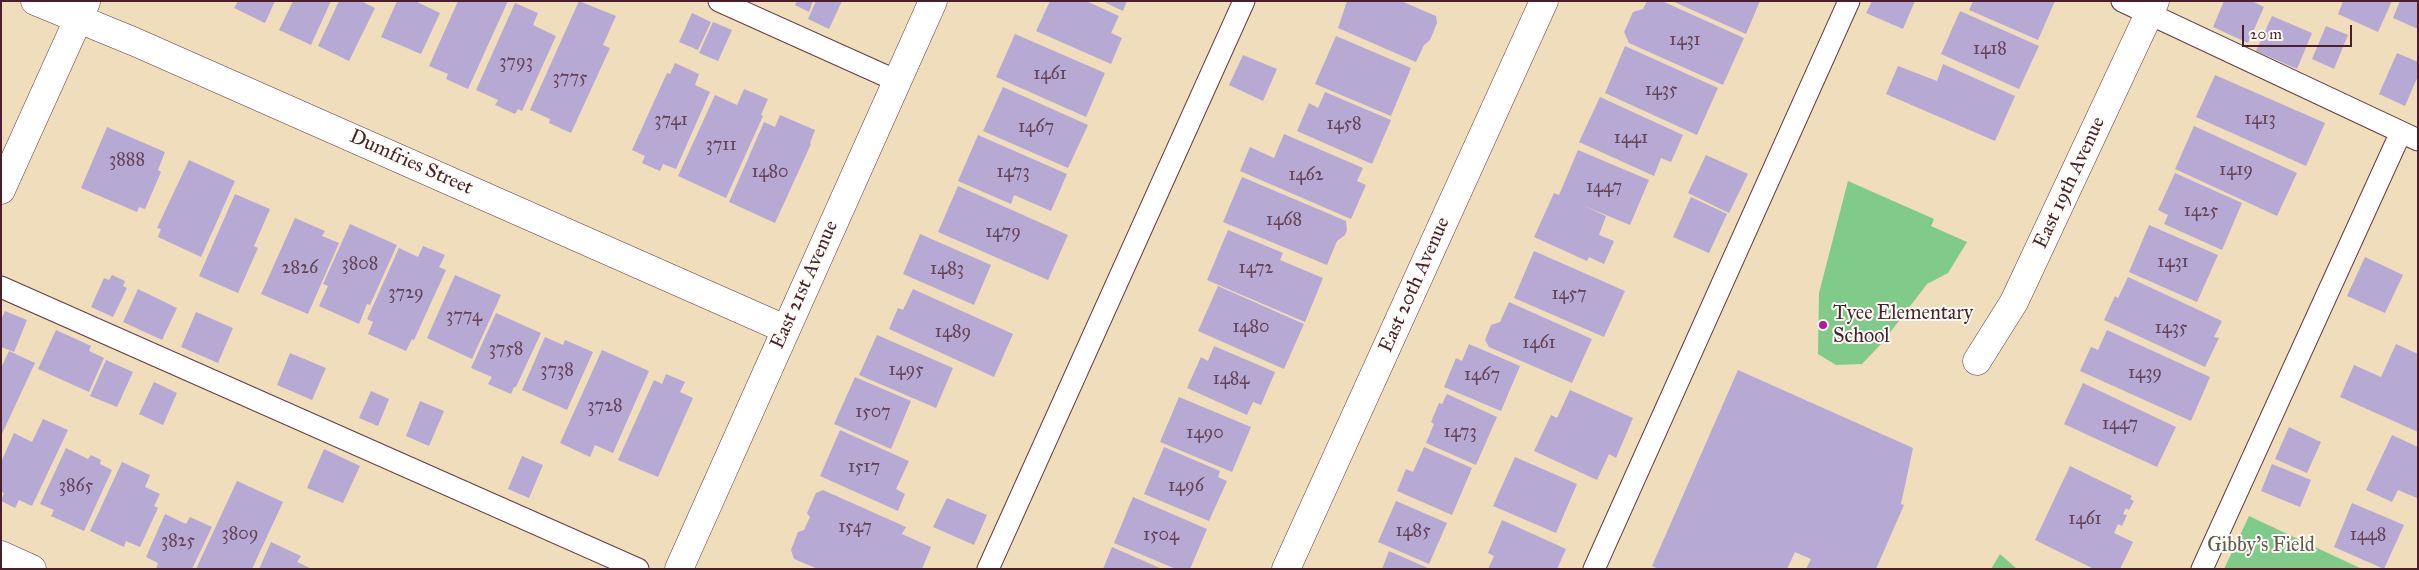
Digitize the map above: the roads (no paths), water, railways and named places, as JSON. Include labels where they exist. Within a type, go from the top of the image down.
[{"type":"street","name":"Dumfries Street","points":[[35,1],[82,10],[785,329]]},
{"type":"street","name":"East 21st Avenue","points":[[678,569],[933,1]]},
{"type":"street","name":"East 20th Avenue","points":[[1286,569],[1544,1]]},
{"type":"street","name":"East 19th Avenue","points":[[1978,361],[2014,302],[2152,8]]},
{"type":"street","points":[[1,190],[82,10]]},
{"type":"street","points":[[1,555],[32,569]]},
{"type":"lane","points":[[719,1],[897,81]]},
{"type":"lane","points":[[988,569],[1244,1]]},
{"type":"lane","points":[[1594,569],[1849,1]]},
{"type":"lane","points":[[2122,1],[2152,8],[2409,136],[2202,569]]},
{"type":"lane","points":[[1,287],[638,569]]},
{"type":"place","name":"Tyee Elementary School","points":[[1823,325]]},
{"type":"park label","name":"Gibby's Field","points":[[2261,546]]}]
